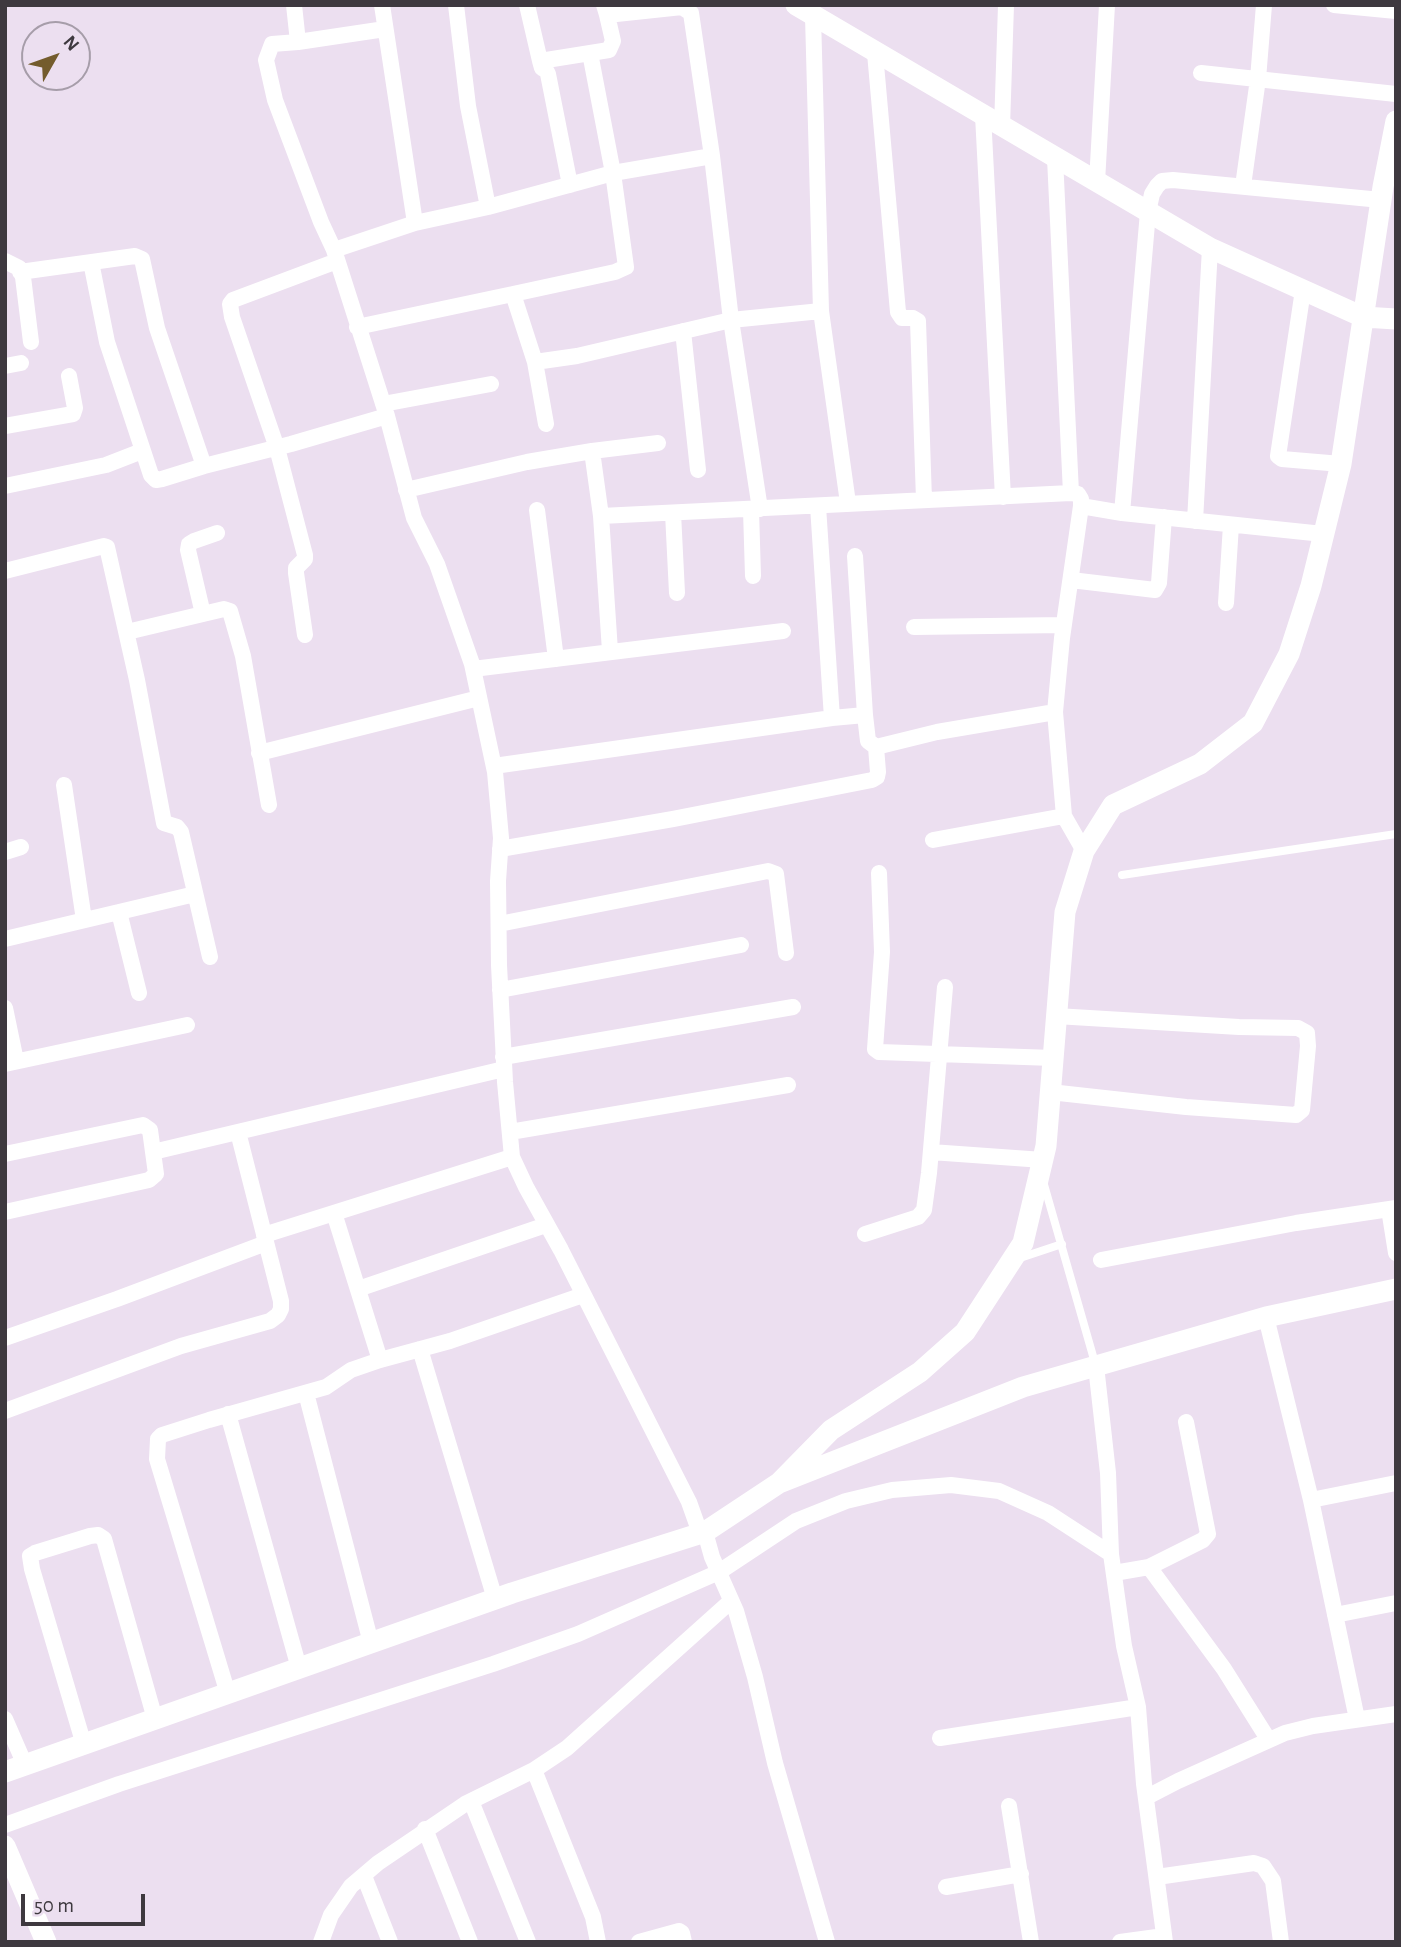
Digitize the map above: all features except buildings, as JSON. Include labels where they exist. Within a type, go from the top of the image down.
[{"type":"street","points":[[294,5],[298,42]]},
{"type":"street","points":[[382,5],[415,223]]},
{"type":"street","points":[[456,5],[468,106],[488,207]]},
{"type":"street","points":[[527,5],[541,66],[548,74],[570,185]]},
{"type":"street","points":[[1002,127],[1006,5]]},
{"type":"street","points":[[1097,182],[1107,5]]},
{"type":"street","points":[[1243,186],[1258,79],[1264,5]]},
{"type":"street","points":[[1334,5],[1396,11]]},
{"type":"street","points":[[540,61],[609,50],[613,41],[606,10],[682,7],[691,13],[712,156],[755,509],[753,576]]},
{"type":"street","points":[[805,11],[1210,248],[1363,317],[1396,319]]},
{"type":"street","points":[[805,11],[821,311],[848,503]]},
{"type":"street","points":[[385,29],[272,44],[266,61],[275,100],[294,154],[336,255],[385,410],[414,518],[437,564],[473,669],[494,766],[500,849],[500,990],[512,1157],[683,1491],[731,1601],[755,1677],[775,1763],[827,1942]]},
{"type":"street","points":[[875,52],[898,312],[902,318],[914,318],[918,321],[924,500]]},
{"type":"street","points":[[358,327],[615,272],[626,267],[613,173],[590,53]]},
{"type":"street","points":[[1201,73],[1396,94]]},
{"type":"street","points":[[983,115],[1003,497]]},
{"type":"street","points":[[779,1483],[831,1430],[920,1372],[965,1332],[1023,1243],[1042,1166],[1065,912],[1084,851],[1113,805],[1200,764],[1253,723],[1289,654],[1311,586],[1341,464],[1381,200],[1396,121]]},
{"type":"street","points":[[305,635],[296,568],[305,559],[305,555],[277,448],[232,317],[230,304],[233,300],[415,223],[488,207],[613,173],[712,156]]},
{"type":"street","points":[[1055,158],[1076,499],[1071,580],[1055,712],[1064,816],[1084,851]]},
{"type":"street","points":[[1122,513],[1148,212],[1152,194],[1162,181],[1381,200]]},
{"type":"street","points":[[1195,521],[1210,248]]},
{"type":"street","points":[[20,272],[135,256],[142,260],[157,327],[204,466]]},
{"type":"street","points":[[5,261],[19,268],[31,342]]},
{"type":"street","points":[[90,262],[107,342],[142,451],[151,475],[156,480],[277,448],[385,410],[491,384]]},
{"type":"street","points":[[1303,290],[1278,456],[1282,459],[1341,464]]},
{"type":"street","points":[[513,294],[535,362],[546,424]]},
{"type":"street","points":[[535,362],[577,356],[731,320],[821,311]]},
{"type":"street","points":[[683,331],[698,470]]},
{"type":"street","points":[[5,426],[72,414],[75,408],[69,376]]},
{"type":"street","points":[[406,490],[527,462],[658,443]]},
{"type":"street","points":[[5,486],[106,465],[142,451]]},
{"type":"street","points":[[592,451],[601,516],[610,651]]},
{"type":"street","points":[[601,516],[1003,497],[1076,499],[1122,513],[1323,534]]},
{"type":"street","points":[[818,506],[832,718]]},
{"type":"street","points":[[537,510],[556,659]]},
{"type":"street","points":[[673,513],[677,593]]},
{"type":"street","points":[[1071,580],[1155,590],[1159,583],[1164,517]]},
{"type":"street","points":[[1226,603],[1231,525]]},
{"type":"street","points":[[203,614],[188,550],[189,544],[218,533]]},
{"type":"street","points":[[5,571],[106,546],[127,632],[164,823],[177,827],[181,832],[210,957]]},
{"type":"street","points":[[500,849],[673,819],[872,780],[877,776],[876,747],[868,741],[865,715],[855,556]]},
{"type":"street","points":[[127,632],[224,608],[230,611],[243,656],[269,805]]},
{"type":"street","points":[[914,627],[1064,625]]},
{"type":"street","points":[[473,669],[783,631]]},
{"type":"street","points":[[260,753],[479,698]]},
{"type":"street","points":[[876,747],[937,732],[1055,712]]},
{"type":"street","points":[[494,766],[865,715]]},
{"type":"street","points":[[64,785],[84,920]]},
{"type":"street","points":[[933,840],[1064,816]]},
{"type":"street","points":[[499,924],[768,870],[776,874],[786,953]]},
{"type":"street","points":[[879,873],[882,952],[876,1013],[876,1049],[879,1052],[1053,1058]]},
{"type":"street","points":[[5,940],[195,894]]},
{"type":"street","points":[[119,912],[139,993]]},
{"type":"street","points":[[500,990],[741,946]]},
{"type":"street","points":[[865,1234],[921,1214],[926,1198],[931,1152],[945,987]]},
{"type":"street","points":[[153,1152],[504,1063],[793,1007]]},
{"type":"street","points":[[5,1008],[10,1062],[187,1025]]},
{"type":"street","points":[[1050,1092],[1186,1107],[1296,1115],[1302,1110],[1308,1046],[1307,1033],[1298,1028],[1056,1016]]},
{"type":"street","points":[[510,1132],[788,1085]]},
{"type":"street","points":[[5,1154],[143,1125],[150,1130],[156,1174],[149,1180],[5,1212]]},
{"type":"street","points":[[5,1411],[181,1346],[270,1321],[278,1315],[281,1309],[238,1132]]},
{"type":"street","points":[[931,1152],[1042,1166]]},
{"type":"street","points":[[5,1338],[334,1213],[512,1157]]},
{"type":"street","points":[[1101,1260],[1296,1223],[1393,1208],[1396,1253]]},
{"type":"street","points":[[334,1213],[380,1360]]},
{"type":"street","points":[[358,1289],[546,1225]]},
{"type":"street","points":[[5,1719],[15,1769],[495,1600],[702,1533],[779,1483],[1023,1387],[1266,1317],[1396,1289]]},
{"type":"street","points":[[228,1694],[157,1459],[156,1447],[162,1435],[326,1387],[351,1370],[450,1341],[583,1295]]},
{"type":"street","points":[[1266,1317],[1311,1500],[1357,1719]]},
{"type":"street","points":[[420,1349],[495,1600]]},
{"type":"street","points":[[1096,1366],[1108,1473],[1111,1554],[1124,1646],[1138,1707],[1144,1784],[1165,1939],[1120,1942]]},
{"type":"street","points":[[306,1393],[371,1643]]},
{"type":"street","points":[[228,1414],[299,1668]]},
{"type":"street","points":[[1114,1573],[1149,1567],[1203,1540],[1208,1534],[1186,1422]]},
{"type":"street","points":[[1311,1500],[1396,1483]]},
{"type":"street","points":[[5,1825],[132,1780],[554,1643],[719,1572],[796,1521],[846,1501],[892,1490],[951,1485],[999,1491],[1048,1513],[1111,1554]]},
{"type":"street","points":[[84,1745],[32,1569],[30,1556],[35,1553],[90,1536],[98,1535],[104,1539],[155,1719]]},
{"type":"street","points":[[1149,1567],[1224,1669],[1268,1739]]},
{"type":"street","points":[[321,1942],[331,1915],[351,1886],[425,1829],[471,1801],[534,1770],[567,1748],[731,1601]]},
{"type":"street","points":[[1335,1615],[1396,1603]]},
{"type":"street","points":[[940,1738],[1138,1707]]},
{"type":"street","points":[[1147,1797],[1268,1739],[1313,1726],[1396,1714]]},
{"type":"street","points":[[534,1770],[593,1917],[598,1942]]},
{"type":"street","points":[[471,1801],[528,1942]]},
{"type":"street","points":[[1009,1805],[1031,1942]]},
{"type":"street","points":[[425,1829],[470,1942]]},
{"type":"street","points":[[5,1846],[46,1942]]},
{"type":"street","points":[[1157,1877],[1254,1863],[1263,1866],[1273,1881],[1281,1942]]},
{"type":"street","points":[[946,1887],[1021,1874]]},
{"type":"street","points":[[364,1876],[390,1942]]},
{"type":"street","points":[[639,1942],[678,1931],[682,1933],[684,1942]]},
{"type":"lane","points":[[1122,875],[1396,834]]},
{"type":"lane","points":[[1042,1166],[1096,1366]]},
{"type":"lane","points":[[1011,1261],[1062,1244]]}]
